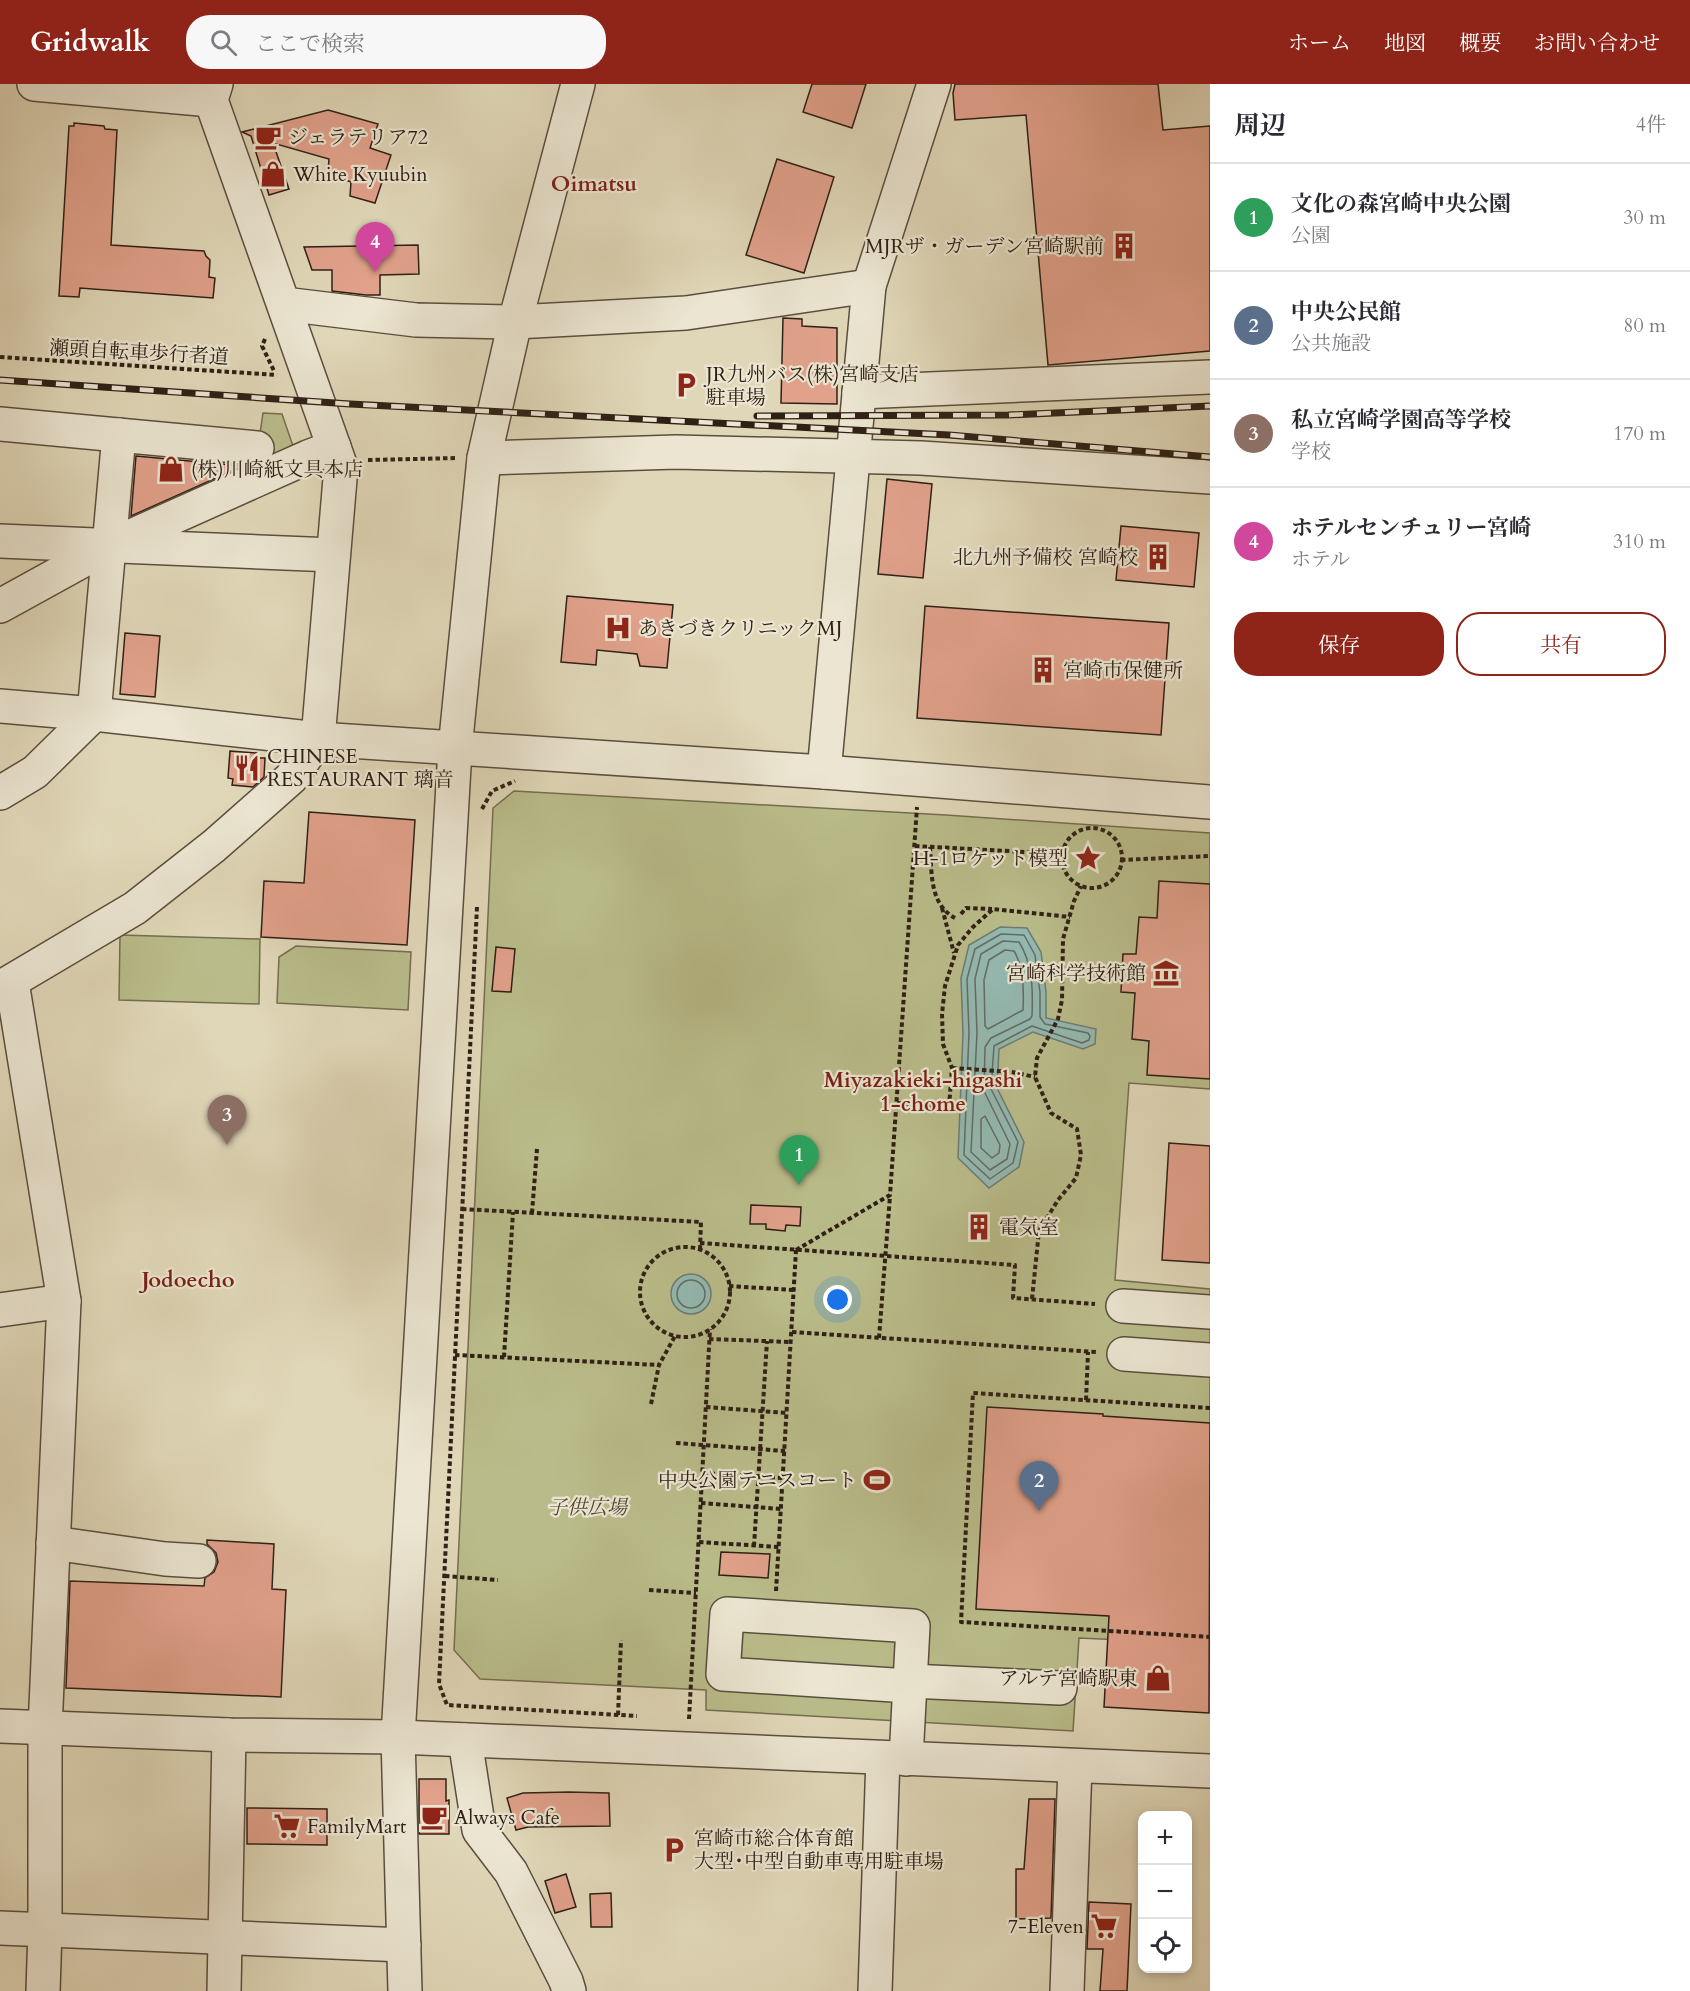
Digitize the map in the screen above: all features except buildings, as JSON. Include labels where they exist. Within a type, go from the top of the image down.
[{"type":"street","points":[[34,84],[214,92],[284,304],[346,454],[341,467],[318,739],[291,778],[214,846],[135,908],[6,985],[64,1301],[45,1729],[43,1991]]},
{"type":"street","points":[[405,1991],[398,1737],[471,458],[515,322],[578,84]]},
{"type":"street","points":[[824,772],[869,286],[934,84]]},
{"type":"street","points":[[284,304],[416,320],[515,322],[686,313],[869,286]]},
{"type":"street","points":[[859,392],[1210,377]]},
{"type":"street","points":[[0,424],[257,448]]},
{"type":"street","points":[[0,793],[35,772],[94,714],[119,435]]},
{"type":"street","points":[[471,458],[676,452],[853,456],[921,458],[1210,477]]},
{"type":"street","points":[[0,606],[109,546],[282,468],[346,454]]},
{"type":"street","points":[[0,542],[333,555]]},
{"type":"street","points":[[0,706],[318,739],[824,772],[1210,802]]},
{"type":"street","points":[[0,1310],[64,1301]]},
{"type":"street","points":[[1123,1306],[1210,1312]]},
{"type":"street","points":[[1124,1354],[1210,1360]]},
{"type":"street","points":[[53,1543],[165,1559],[199,1561]]},
{"type":"street","points":[[875,1991],[895,1758],[910,1684],[913,1626],[727,1614],[723,1674],[910,1684],[1059,1688]]},
{"type":"street","points":[[0,1726],[229,1735],[398,1737],[1210,1772]]},
{"type":"street","points":[[224,1991],[229,1735]]},
{"type":"street","points":[[465,1740],[479,1830],[511,1872],[569,1991]]},
{"type":"street","points":[[1067,1991],[1075,1766]]},
{"type":"street","points":[[0,1928],[404,1945]]},
{"type":"path","name":"瀬頭自転車歩行者道","points":[[0,357],[277,375]]},
{"type":"path","points":[[346,454],[471,458]]},
{"type":"path","points":[[481,821],[482,809],[492,791],[514,781],[526,782]]},
{"type":"path","points":[[879,1338],[917,806]]},
{"type":"path","points":[[1086,829],[1096,829],[1114,838],[1120,847],[1122,860],[1116,876],[1109,883],[1092,888],[1081,886],[1068,875],[1064,867],[1063,854],[1069,840],[1077,833],[1086,829]]},
{"type":"path","points":[[915,846],[1063,854]]},
{"type":"path","points":[[930,847],[934,891],[942,908],[954,955]]},
{"type":"path","points":[[1122,860],[1210,856]]},
{"type":"path","points":[[1032,1299],[1040,1231],[1058,1200],[1076,1178],[1081,1155],[1077,1129],[1051,1113],[1035,1077],[1037,1058],[1058,1019],[1062,1000],[1063,939],[1081,886]]},
{"type":"path","points":[[477,903],[439,1684],[447,1705],[642,1716]]},
{"type":"path","points":[[942,908],[955,918]]},
{"type":"path","points":[[961,914],[966,908],[1070,916]]},
{"type":"path","points":[[897,1103],[949,1107],[952,1068],[943,1044],[942,1014],[945,986],[958,945],[972,928],[993,909]]},
{"type":"path","points":[[952,1068],[1012,1072],[1035,1077]]},
{"type":"path","points":[[532,1213],[537,1149]]},
{"type":"path","points":[[796,1250],[890,1195]]},
{"type":"path","points":[[462,1209],[701,1222],[699,1250]]},
{"type":"path","points":[[504,1358],[513,1212]]},
{"type":"path","points":[[700,1243],[1015,1265],[1013,1298],[1123,1306]]},
{"type":"path","points":[[685,1247],[699,1250],[711,1255],[726,1274],[729,1300],[724,1314],[710,1329],[689,1337],[675,1336],[661,1331],[643,1309],[639,1294],[641,1280],[648,1267],[658,1256],[671,1249],[685,1247]]},
{"type":"path","points":[[776,1591],[796,1250]]},
{"type":"path","points":[[729,1286],[794,1290]]},
{"type":"path","points":[[689,1719],[710,1329]]},
{"type":"path","points":[[792,1332],[1124,1354]]},
{"type":"path","points":[[651,1404],[659,1365],[675,1336]]},
{"type":"path","points":[[710,1339],[791,1342]]},
{"type":"path","points":[[753,1546],[767,1341]]},
{"type":"path","points":[[1086,1400],[1088,1352]]},
{"type":"path","points":[[455,1355],[659,1365]]},
{"type":"path","points":[[1210,1408],[972,1393],[961,1622],[1210,1637]]},
{"type":"path","points":[[706,1407],[787,1413]]},
{"type":"path","points":[[676,1443],[784,1450]]},
{"type":"path","points":[[702,1473],[783,1478]]},
{"type":"path","points":[[700,1503],[781,1509]]},
{"type":"path","points":[[699,1542],[778,1547]]},
{"type":"path","points":[[444,1576],[498,1580]]},
{"type":"path","points":[[649,1590],[696,1593]]},
{"type":"path","points":[[618,1715],[621,1640]]},
{"type":"path","points":[[677,1718],[700,1719]]},
{"type":"green space","points":[[263,413],[282,414],[293,446],[267,459],[259,440]]},
{"type":"green space","name":"子供広場","points":[[514,791],[946,815],[1210,833],[1210,1089],[1129,1083],[1115,1280],[1210,1289],[1210,1644],[1079,1638],[1073,1731],[706,1710],[706,1690],[480,1679],[454,1650],[493,808]]},
{"type":"green space","points":[[120,935],[260,939],[259,1004],[119,1000]]},
{"type":"green space","points":[[296,946],[411,952],[408,1010],[277,1003],[279,957]]},
{"type":"water","points":[[1000,927],[1027,928],[1041,952],[1046,992],[1046,1018],[1096,1029],[1095,1044],[1083,1049],[1033,1032],[999,1049],[997,1088],[1024,1142],[1019,1167],[989,1188],[958,1158],[963,1033],[961,978],[969,945]]},
{"type":"water","points":[[691,1274],[705,1280],[711,1294],[705,1308],[691,1314],[677,1308],[671,1294],[677,1280]]},
{"type":"railway","points":[[0,380],[350,404],[949,435],[1210,457]]},
{"type":"railway","points":[[757,416],[1008,415],[1210,406]]},
{"type":"place","name":"ジェラテリア72","points":[[268,137]]},
{"type":"place","name":"White Kyuubin","points":[[273,174]]},
{"type":"place","name":"MJRザ・ガーデン宮崎駅前","points":[[1124,246]]},
{"type":"place","name":"ホテルセンチュリー宮崎","points":[[375,272]]},
{"type":"place","name":"JR九州バス(株)宮崎支店 駐車場","points":[[686,385]]},
{"type":"place","name":"(株)川崎紙文具本店","points":[[171,469]]},
{"type":"place","name":"北九州予備校 宮崎校","points":[[1158,557]]},
{"type":"place","name":"あきづきクリニックMJ","points":[[618,628]]},
{"type":"place","name":"宮崎市保健所","points":[[1043,670]]},
{"type":"place","name":"CHINESE RESTAURANT 璃音","points":[[247,768]]},
{"type":"place","name":"H-1ロケット模型","points":[[1088,858]]},
{"type":"place","name":"宮崎科学技術館","points":[[1166,973]]},
{"type":"place","name":"私立宮崎学園高等学校","points":[[227,1145]]},
{"type":"place","name":"文化の森宮崎中央公園","points":[[799,1185]]},
{"type":"place","name":"電気室","points":[[979,1227]]},
{"type":"place","name":"中央公園テニスコート","points":[[877,1480]]},
{"type":"place","name":"中央公民館","points":[[1039,1511]]},
{"type":"place","name":"アルテ宮崎駅東","points":[[1158,1678]]},
{"type":"place","name":"Always Cafe","points":[[434,1817]]},
{"type":"place","name":"FamilyMart","points":[[287,1826]]},
{"type":"place","name":"宮崎市総合体育館 大型･中型自動車専用駐車場","points":[[674,1850]]},
{"type":"place","name":"7-Eleven","points":[[1104,1926]]},
{"type":"district","name":"Oimatsu","points":[[594,183]]},
{"type":"district","name":"Miyazakieki-higashi 1-chome","points":[[923,1092]]},
{"type":"district","name":"Jodoecho","points":[[188,1279]]}]
